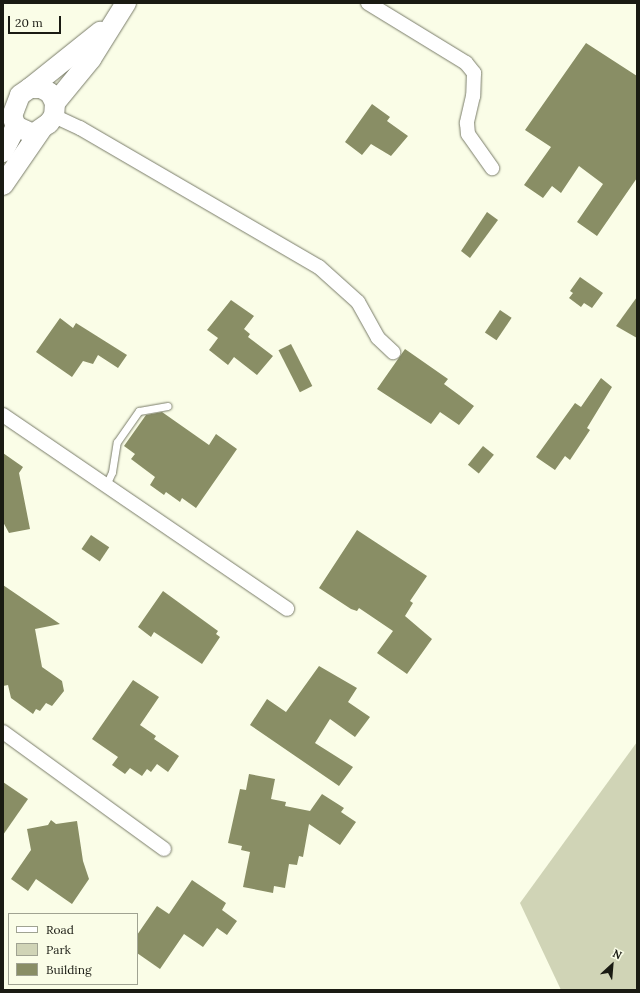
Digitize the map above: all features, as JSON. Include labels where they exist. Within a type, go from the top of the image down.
[{"type":"main road","points":[[3,185],[91,59],[126,3]]},
{"type":"main road","points":[[30,88],[41,88],[50,93],[50,116],[33,134],[16,126],[12,116],[14,107],[20,95],[115,19]]},
{"type":"main road","points":[[3,152],[16,126]]},
{"type":"street","points":[[368,3],[466,63],[474,73],[474,96],[467,123],[468,134],[492,168]]},
{"type":"street","points":[[50,116],[80,128],[319,267],[358,302],[378,338],[393,352]]},
{"type":"street","points":[[3,414],[287,609]]},
{"type":"street","points":[[3,732],[164,849]]},
{"type":"lane","points":[[106,485],[112,472],[117,442],[139,411],[168,406]]},
{"type":"green space","points":[[637,742],[637,990],[561,990],[520,903]]},
{"type":"building","points":[[586,43],[637,76],[637,178],[597,236],[577,222],[603,184],[579,166],[561,193],[552,186],[543,198],[524,185],[551,147],[525,130]]},
{"type":"building","points":[[372,104],[390,117],[387,121],[408,136],[391,156],[371,144],[362,155],[345,142]]},
{"type":"building","points":[[487,212],[498,220],[470,258],[461,251]]},
{"type":"building","points":[[580,277],[603,293],[592,308],[584,303],[581,307],[569,298],[573,293],[570,291]]},
{"type":"building","points":[[637,297],[637,338],[616,326]]},
{"type":"building","points":[[231,300],[254,316],[244,329],[250,334],[248,337],[273,356],[257,375],[234,357],[228,365],[209,350],[218,338],[207,330]]},
{"type":"building","points":[[500,310],[512,318],[497,340],[485,332]]},
{"type":"building","points":[[60,318],[73,328],[76,323],[127,355],[118,368],[98,355],[93,364],[83,361],[72,377],[36,352]]},
{"type":"building","points":[[291,344],[312,386],[300,392],[279,350]]},
{"type":"building","points":[[405,349],[448,379],[444,384],[474,406],[459,425],[440,412],[431,424],[377,389]]},
{"type":"building","points":[[601,378],[612,387],[587,428],[590,430],[570,460],[565,456],[555,470],[536,457],[575,403],[581,407]]},
{"type":"building","points":[[162,412],[209,445],[216,434],[237,449],[196,508],[182,498],[180,502],[166,492],[164,495],[150,485],[155,477],[131,459],[135,454],[124,446],[146,415]]},
{"type":"building","points":[[483,446],[494,455],[479,473],[468,465]]},
{"type":"building","points":[[3,453],[23,467],[19,473],[30,529],[9,533],[3,522]]},
{"type":"building","points":[[357,530],[427,576],[410,601],[413,603],[405,616],[432,639],[407,674],[377,653],[393,631],[359,608],[357,611],[351,609],[319,588]]},
{"type":"building","points":[[91,535],[109,547],[100,561],[81,549]]},
{"type":"building","points":[[3,585],[60,624],[35,629],[42,667],[62,681],[64,691],[52,706],[46,703],[40,711],[36,709],[33,714],[11,698],[8,685],[3,686]]},
{"type":"building","points":[[163,591],[218,631],[216,634],[220,637],[202,664],[154,632],[151,637],[138,627]]},
{"type":"building","points":[[319,666],[357,688],[348,702],[370,717],[355,737],[330,719],[315,743],[353,767],[339,786],[250,725],[267,699],[286,712]]},
{"type":"building","points":[[133,680],[159,697],[140,725],[156,736],[154,739],[179,756],[168,772],[157,764],[151,772],[147,769],[142,776],[130,768],[125,774],[112,765],[118,757],[92,739]]},
{"type":"building","points":[[249,774],[275,779],[271,799],[286,802],[285,806],[310,811],[322,794],[344,808],[341,812],[356,822],[340,845],[309,824],[303,857],[299,856],[297,865],[289,864],[285,888],[274,886],[273,893],[243,887],[250,852],[241,850],[242,846],[228,843],[240,789],[246,790]]},
{"type":"building","points":[[3,782],[28,799],[3,835]]},
{"type":"building","points":[[51,820],[56,824],[77,821],[83,861],[89,879],[72,904],[36,879],[28,891],[11,879],[31,850],[27,829],[48,825]]},
{"type":"building","points":[[192,880],[226,903],[222,910],[237,921],[227,935],[217,928],[203,947],[184,934],[160,969],[138,954],[138,934],[157,906],[169,914]]}]
